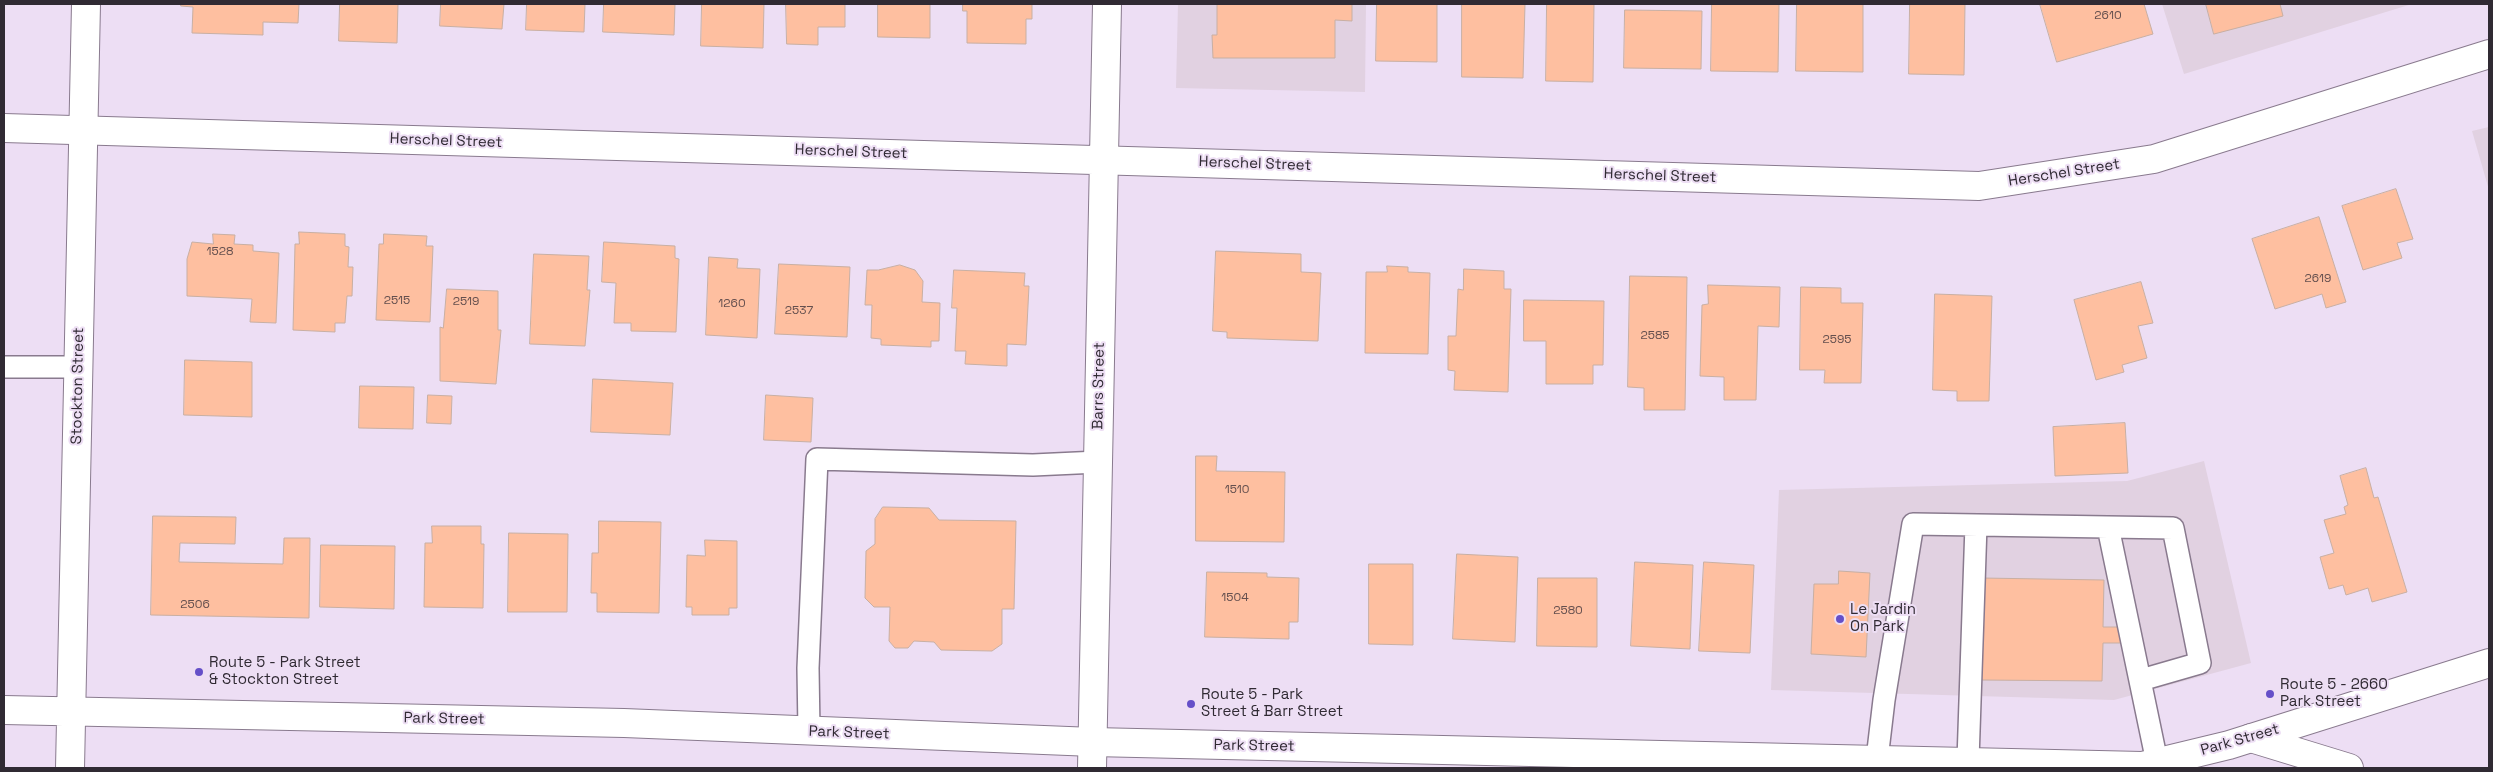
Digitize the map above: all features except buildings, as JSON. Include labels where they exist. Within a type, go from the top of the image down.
[{"type":"street","name":"Stockton Street","points":[[70,768],[86,4]]},
{"type":"street","name":"Barrs Street","points":[[1093,755],[1107,4]]},
{"type":"street","name":"Herschel Street","points":[[4,128],[1979,186],[2154,159],[2489,54]]},
{"type":"street","name":"Park Street","points":[[4,710],[468,719],[809,731],[1093,755],[1877,759],[2142,766],[2251,738],[2489,663]]},
{"type":"street","points":[[2251,738],[2349,768]]},
{"type":"lane","points":[[4,367],[78,367]]},
{"type":"lane","points":[[809,731],[808,668],[817,459],[1033,465],[1098,462]]},
{"type":"lane","points":[[1877,759],[1884,700],[1913,524],[2173,528],[2200,663],[2141,680]]},
{"type":"lane","points":[[1968,760],[1976,525]]},
{"type":"lane","points":[[2108,526],[2157,762]]},
{"type":"shaded area","points":[[1178,4],[1366,4],[1365,92],[1176,88]]},
{"type":"shaded area","points":[[2162,4],[2412,4],[2184,74]]},
{"type":"shaded area","points":[[2489,127],[2489,190],[2472,131]]},
{"type":"shaded area","points":[[2204,461],[2251,663],[2114,700],[1771,690],[1779,490],[2127,481]]},
{"type":"place","name":"Le Jardin On Park","points":[[1840,619]]},
{"type":"place","name":"Route 5 - Park Street & Stockton Street","points":[[199,672]]},
{"type":"place","name":"Route 5 - 2660 Park Street","points":[[2270,694]]},
{"type":"place","name":"Route 5 - Park Street & Barr Street","points":[[1191,704]]}]
